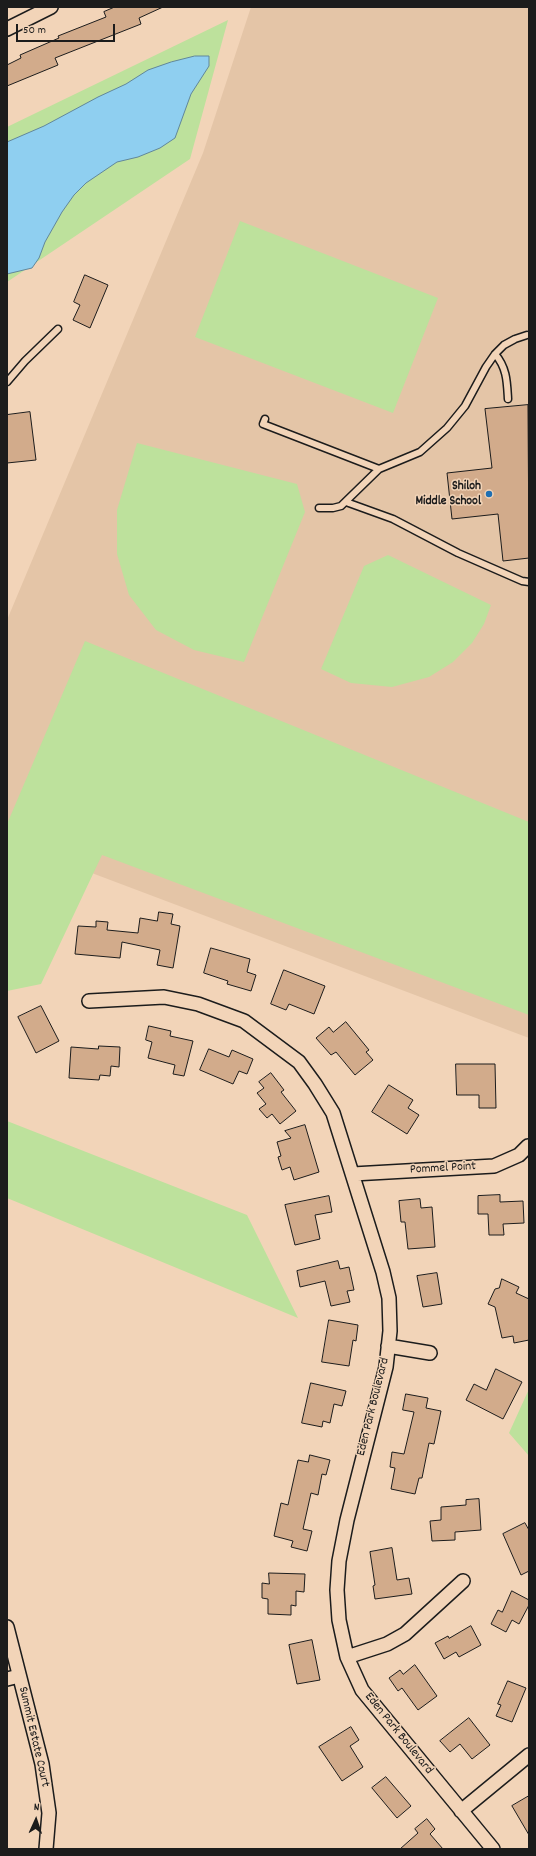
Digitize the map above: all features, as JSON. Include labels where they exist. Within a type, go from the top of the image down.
[{"type":"street","points":[[7,29],[51,7]]},
{"type":"street","name":"Eden Park Boulevard","points":[[89,1001],[164,997],[198,1004],[244,1021],[299,1062],[316,1084],[333,1113],[383,1272],[389,1298],[390,1331],[386,1367],[359,1467],[339,1561],[337,1590],[339,1620],[347,1657],[362,1690],[493,1849]]},
{"type":"street","name":"Pommel Point","points":[[353,1174],[494,1166],[519,1155],[528,1146]]},
{"type":"street","points":[[388,1346],[430,1353]]},
{"type":"street","points":[[347,1657],[387,1644],[405,1634],[463,1581]]},
{"type":"street","name":"Summit Estate Court","points":[[7,1627],[13,1677],[42,1764],[50,1813],[46,1849]]},
{"type":"street","points":[[461,1811],[529,1755]]},
{"type":"lane","points":[[7,382],[58,329]]},
{"type":"lane","points":[[319,508],[334,508],[341,506],[379,469],[420,452],[447,428],[465,406],[486,367],[495,354],[504,345],[527,335]]},
{"type":"lane","points":[[495,354],[501,361],[506,372],[508,399]]},
{"type":"lane","points":[[265,419],[262,424],[379,469]]},
{"type":"lane","points":[[346,502],[393,519],[458,553],[522,581],[529,582]]},
{"type":"shaded area","points":[[251,7],[529,7],[529,1038],[7,841],[7,620],[203,153]]},
{"type":"green space","points":[[228,20],[190,159],[7,282],[7,127]]},
{"type":"green space","points":[[240,221],[438,298],[393,413],[195,337]]},
{"type":"green space","points":[[137,443],[297,484],[305,512],[244,662],[194,650],[156,630],[129,595],[117,554],[117,510]]},
{"type":"green space","points":[[388,555],[491,605],[484,624],[472,643],[453,662],[429,677],[392,687],[351,683],[321,669],[364,566]]},
{"type":"green space","points":[[85,641],[529,822],[529,1015],[102,855],[41,984],[7,991],[7,824]]},
{"type":"green space","points":[[7,1121],[247,1215],[298,1318],[7,1198]]},
{"type":"green space","points":[[529,1389],[529,1456],[509,1433]]},
{"type":"water","points":[[195,56],[209,56],[209,66],[191,94],[175,138],[160,148],[138,157],[117,162],[86,183],[74,195],[62,212],[45,242],[39,258],[32,268],[7,274],[7,142],[44,126],[126,84],[148,70]]},
{"type":"building","points":[[115,7],[163,7],[139,18],[141,24],[55,58],[58,65],[7,86],[7,65],[21,58],[20,55],[59,38],[58,36],[106,17],[104,12]]},
{"type":"building","points":[[85,275],[108,285],[90,328],[73,320],[80,305],[74,302]]},
{"type":"building","name":"Shiloh Middle School","points":[[528,405],[529,558],[503,561],[498,514],[452,519],[447,473],[492,468],[485,409]]},
{"type":"building","points":[[30,412],[36,460],[7,463],[7,415]]},
{"type":"building","points":[[159,912],[173,914],[171,924],[180,926],[173,968],[157,965],[160,950],[122,942],[120,958],[75,954],[78,926],[96,927],[96,921],[108,922],[107,930],[138,933],[140,918],[157,921]]},
{"type":"building","points":[[211,948],[250,959],[247,972],[256,975],[251,991],[227,984],[228,981],[204,973]]},
{"type":"building","points":[[284,970],[325,986],[314,1014],[289,1004],[286,1010],[271,1004]]},
{"type":"building","points":[[41,1006],[59,1041],[36,1053],[18,1017]]},
{"type":"building","points":[[346,1022],[369,1050],[366,1052],[373,1060],[355,1075],[336,1052],[331,1055],[316,1038],[329,1027],[333,1032]]},
{"type":"building","points":[[149,1026],[171,1031],[170,1036],[193,1041],[184,1076],[173,1074],[175,1065],[148,1058],[152,1042],[146,1040]]},
{"type":"building","points":[[99,1046],[120,1047],[119,1067],[111,1066],[110,1076],[100,1075],[99,1080],[69,1078],[71,1047],[98,1049]]},
{"type":"building","points":[[209,1049],[229,1057],[232,1050],[253,1059],[247,1074],[239,1071],[233,1084],[200,1070]]},
{"type":"building","points":[[456,1064],[495,1064],[496,1108],[479,1108],[479,1095],[457,1095]]},
{"type":"building","points":[[271,1073],[284,1090],[281,1092],[296,1111],[280,1124],[272,1114],[267,1118],[259,1109],[266,1104],[257,1093],[264,1088],[259,1082]]},
{"type":"building","points":[[389,1085],[413,1100],[408,1108],[419,1115],[407,1134],[372,1112]]},
{"type":"building","points":[[305,1125],[319,1172],[294,1180],[290,1167],[282,1170],[278,1157],[281,1156],[277,1142],[291,1138],[285,1131]]},
{"type":"building","points":[[500,1195],[500,1202],[523,1201],[524,1223],[503,1224],[504,1235],[489,1235],[488,1214],[478,1214],[478,1196]]},
{"type":"building","points":[[329,1196],[332,1212],[315,1215],[320,1239],[295,1245],[285,1205]]},
{"type":"building","points":[[420,1199],[421,1208],[432,1207],[435,1247],[408,1249],[405,1222],[401,1222],[399,1201]]},
{"type":"building","points":[[338,1261],[340,1269],[349,1267],[354,1290],[347,1291],[350,1302],[331,1306],[325,1281],[300,1287],[297,1271]]},
{"type":"building","points":[[437,1273],[442,1304],[423,1307],[417,1276]]},
{"type":"building","points":[[502,1279],[519,1287],[516,1293],[529,1299],[529,1340],[514,1343],[513,1336],[502,1338],[495,1307],[488,1304],[495,1289],[499,1288]]},
{"type":"building","points":[[329,1320],[358,1325],[356,1341],[353,1340],[349,1366],[322,1362]]},
{"type":"building","points":[[496,1369],[522,1382],[503,1419],[466,1400],[474,1384],[486,1390]]},
{"type":"building","points":[[311,1383],[346,1391],[342,1406],[334,1404],[330,1423],[323,1421],[322,1427],[302,1423]]},
{"type":"building","points":[[406,1394],[428,1398],[426,1408],[441,1411],[434,1444],[429,1443],[422,1478],[419,1478],[415,1494],[391,1489],[395,1468],[390,1467],[392,1452],[404,1454],[414,1412],[403,1410]]},
{"type":"building","points":[[310,1455],[330,1460],[326,1475],[322,1474],[318,1495],[311,1493],[303,1529],[312,1531],[307,1551],[291,1547],[293,1541],[274,1536],[281,1503],[288,1505],[298,1460],[308,1462]]},
{"type":"building","points":[[479,1499],[481,1530],[455,1532],[455,1540],[432,1541],[430,1521],[441,1520],[441,1507],[466,1505],[466,1500]]},
{"type":"building","points":[[525,1523],[529,1530],[529,1571],[521,1575],[503,1534]]},
{"type":"building","points":[[392,1548],[397,1580],[409,1578],[412,1594],[375,1599],[373,1586],[375,1585],[370,1552]]},
{"type":"building","points":[[269,1573],[305,1574],[304,1592],[296,1591],[296,1606],[291,1605],[291,1615],[268,1614],[268,1599],[262,1598],[262,1583],[269,1584]]},
{"type":"building","points":[[512,1591],[529,1600],[529,1605],[519,1624],[512,1620],[506,1632],[491,1624],[498,1610],[502,1612]]},
{"type":"building","points":[[471,1626],[481,1645],[459,1657],[456,1652],[444,1659],[435,1643],[448,1636],[449,1638]]},
{"type":"building","points":[[312,1640],[320,1680],[297,1684],[289,1645]]},
{"type":"building","points":[[415,1665],[437,1696],[418,1710],[402,1688],[398,1691],[389,1678],[400,1670],[403,1674]]},
{"type":"building","points":[[508,1681],[526,1688],[512,1722],[496,1716],[501,1705],[498,1704]]},
{"type":"building","points":[[469,1718],[490,1745],[472,1759],[460,1744],[450,1752],[440,1741]]},
{"type":"building","points":[[351,1727],[359,1740],[350,1746],[363,1767],[342,1781],[319,1747]]},
{"type":"building","points":[[386,1777],[411,1806],[397,1818],[372,1788]]},
{"type":"building","points":[[529,1796],[529,1835],[512,1806]]},
{"type":"building","points":[[427,1819],[435,1829],[430,1834],[443,1849],[400,1849],[418,1833],[415,1829]]},
{"type":"place","name":"Shiloh Middle School","points":[[489,494]]}]
